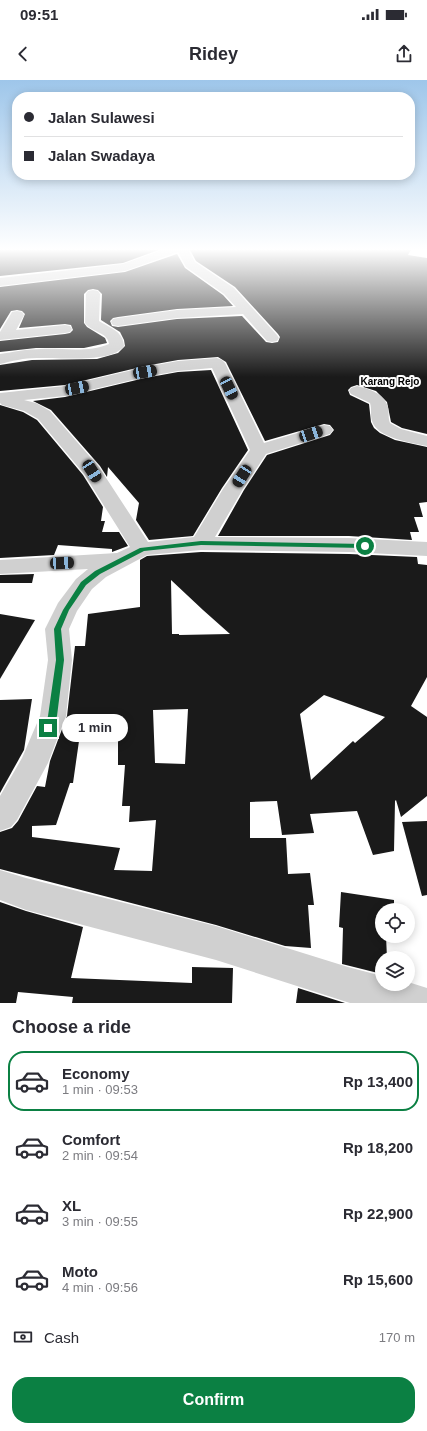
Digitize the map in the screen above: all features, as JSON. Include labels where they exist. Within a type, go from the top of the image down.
[{"type":"street","points":[[229,291],[272,338]]},
{"type":"street","points":[[0,359],[42,353],[92,354],[109,350],[117,346],[113,336],[92,323],[94,294]]},
{"type":"street","points":[[118,322],[181,314],[247,310]]},
{"type":"street","points":[[3,335],[17,315]]},
{"type":"street","points":[[3,335],[65,329]]},
{"type":"street","points":[[0,399],[65,391],[145,372],[178,366],[217,363],[259,450]]},
{"type":"street","points":[[357,391],[377,400],[379,403],[381,423],[384,427],[407,437],[427,441]]},
{"type":"street","points":[[0,399],[30,407],[44,415],[92,471],[133,554]]},
{"type":"street","points":[[201,543],[233,489],[259,450],[324,430]]},
{"type":"street","points":[[0,566],[133,554],[201,543],[349,545],[427,549]]},
{"type":"street","points":[[0,818],[7,811],[34,764],[53,716],[60,660],[57,629],[66,610],[84,584],[98,572],[133,554]]},
{"type":"street","points":[[0,885],[34,896],[216,943],[348,985],[421,1003]]},
{"type":"building","points":[[0,291],[87,291],[84,294],[84,323],[87,327],[105,338],[107,343],[84,348],[36,348],[0,352],[0,341],[65,334],[70,333],[73,330],[71,325],[65,324],[19,328],[25,314],[22,311],[17,310],[11,311],[0,329]]},
{"type":"building","points":[[99,291],[217,291],[233,306],[177,309],[118,317],[113,318],[110,321],[112,326],[118,327],[177,319],[242,316],[266,342],[278,342],[280,337],[239,291],[427,291],[427,434],[402,428],[391,422],[387,402],[376,391],[357,385],[348,390],[350,395],[369,404],[371,422],[374,428],[380,433],[395,440],[427,447],[427,502],[419,503],[423,517],[414,517],[419,532],[410,532],[412,540],[349,536],[218,536],[244,490],[267,455],[330,435],[334,430],[330,425],[324,424],[265,441],[226,362],[218,357],[178,360],[145,366],[65,385],[0,391],[0,365],[32,360],[97,359],[118,353],[125,346],[120,332],[101,320],[102,294]]},
{"type":"building","points":[[211,370],[248,450],[222,488],[193,536],[149,540],[136,520],[139,503],[108,467],[107,477],[100,466],[51,410],[33,401],[65,397],[145,378],[178,372]]},
{"type":"building","points":[[0,405],[23,412],[37,420],[83,475],[103,507],[101,521],[105,521],[102,532],[119,532],[128,546],[112,552],[112,549],[58,545],[54,555],[0,558]]},
{"type":"building","points":[[201,552],[349,554],[417,557],[418,564],[427,565],[427,677],[411,706],[427,717],[427,796],[401,817],[396,800],[395,801],[394,851],[373,855],[357,811],[310,814],[314,833],[282,835],[277,801],[250,802],[250,838],[286,838],[288,874],[310,873],[314,905],[308,905],[311,948],[285,946],[216,925],[0,869],[0,832],[12,828],[18,821],[37,786],[45,787],[50,761],[67,716],[75,646],[85,646],[88,614],[140,607],[140,560],[147,556]],"holes":[[[171,580],[230,634],[179,635],[172,634]],[[324,695],[385,717],[355,743],[353,741],[311,780],[300,714]],[[188,709],[185,764],[155,763],[153,710]],[[87,718],[118,718],[118,765],[125,765],[122,806],[130,806],[129,822],[156,820],[152,871],[114,870],[120,848],[32,837],[32,826],[56,825],[70,783],[73,783],[81,727],[88,727]]]},
{"type":"building","points":[[34,574],[32,583],[0,583],[0,575]]},
{"type":"building","points":[[0,614],[35,620],[0,679]]},
{"type":"building","points":[[32,699],[24,750],[0,793],[0,700]]},
{"type":"building","points":[[427,821],[427,895],[422,896],[402,822]]},
{"type":"building","points":[[341,892],[394,900],[394,903],[375,903],[375,943],[386,943],[387,951],[375,951],[375,972],[342,964],[343,928],[339,927]]},
{"type":"building","points":[[0,902],[83,927],[71,978],[192,983],[192,967],[233,968],[232,1003],[72,1003],[73,997],[18,992],[16,1003],[0,1003]]},
{"type":"building","points":[[298,988],[345,1003],[296,1003]]},
{"type":"district","name":"Karang Rejo","points":[[390,381]]},
{"type":"route","points":[[48,728],[53,716],[60,660],[57,629],[66,610],[84,584],[98,572],[124,560],[142,549],[201,543],[279,543],[365,546]]}]
